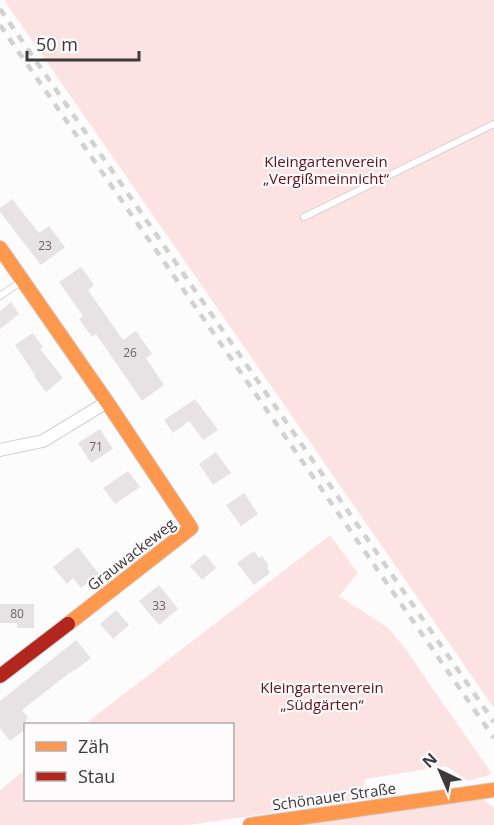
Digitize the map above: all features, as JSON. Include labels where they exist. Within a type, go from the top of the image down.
[{"type":"street","name":"Grauwackeweg","points":[[0,248],[191,528],[0,676]]},
{"type":"street","points":[[0,450],[43,441],[107,402]]},
{"type":"street","name":"Schönauer Straße","points":[[250,825],[494,790]]},
{"type":"lane","points":[[304,217],[494,124]]},
{"type":"lane","points":[[0,296],[22,280]]},
{"type":"green space","name":"Kleingartenverein „Vergißmeinnicht“","points":[[4,0],[494,0],[494,708]]},
{"type":"green space","name":"Kleingartenverein „Südgärten“","points":[[330,535],[358,573],[339,596],[387,627],[404,647],[492,774],[468,781],[446,766],[365,779],[361,800],[188,825],[0,825],[0,790],[24,771],[24,801],[234,801],[234,723],[86,723]]},
{"type":"green space","points":[[481,798],[494,808],[494,825],[300,825]]},
{"type":"building","points":[[12,199],[39,233],[49,226],[65,247],[41,265],[0,212],[0,208]]},
{"type":"building","points":[[81,267],[94,285],[88,290],[123,340],[136,331],[152,354],[146,358],[164,385],[142,401],[96,334],[92,337],[79,319],[83,316],[59,282]]},
{"type":"building","points":[[11,302],[19,314],[0,329],[0,311]]},
{"type":"building","points":[[33,333],[43,347],[40,349],[63,378],[46,392],[15,345]]},
{"type":"building","points":[[195,399],[218,430],[203,440],[189,421],[173,433],[164,420]]},
{"type":"building","points":[[100,429],[113,449],[91,463],[78,443]]},
{"type":"building","points":[[216,452],[231,473],[213,485],[199,464]]},
{"type":"building","points":[[128,471],[140,487],[115,504],[103,488]]},
{"type":"building","points":[[244,493],[258,514],[241,526],[226,505]]},
{"type":"building","points":[[78,547],[99,574],[81,588],[73,578],[67,584],[53,567]]},
{"type":"building","points":[[254,551],[259,558],[262,556],[269,566],[267,568],[270,573],[254,585],[237,563]]},
{"type":"building","points":[[205,554],[216,568],[202,580],[190,566]]},
{"type":"building","points":[[159,585],[178,609],[159,625],[139,601]]},
{"type":"building","points":[[0,604],[34,604],[34,628],[17,628],[17,623],[0,623]]},
{"type":"building","points":[[116,610],[129,625],[113,639],[100,624]]},
{"type":"building","points":[[76,640],[91,658],[22,710],[28,718],[24,723],[24,730],[10,741],[0,728],[0,701]]},
{"type":"railway","points":[[0,9],[494,722]]},
{"type":"railway","points":[[0,25],[494,738]]},
{"type":"traffic: slow","points":[[0,248],[191,528],[68,624]]},
{"type":"traffic: slow","points":[[250,825],[494,790]]},
{"type":"traffic: jam","points":[[0,676],[68,624]]}]
